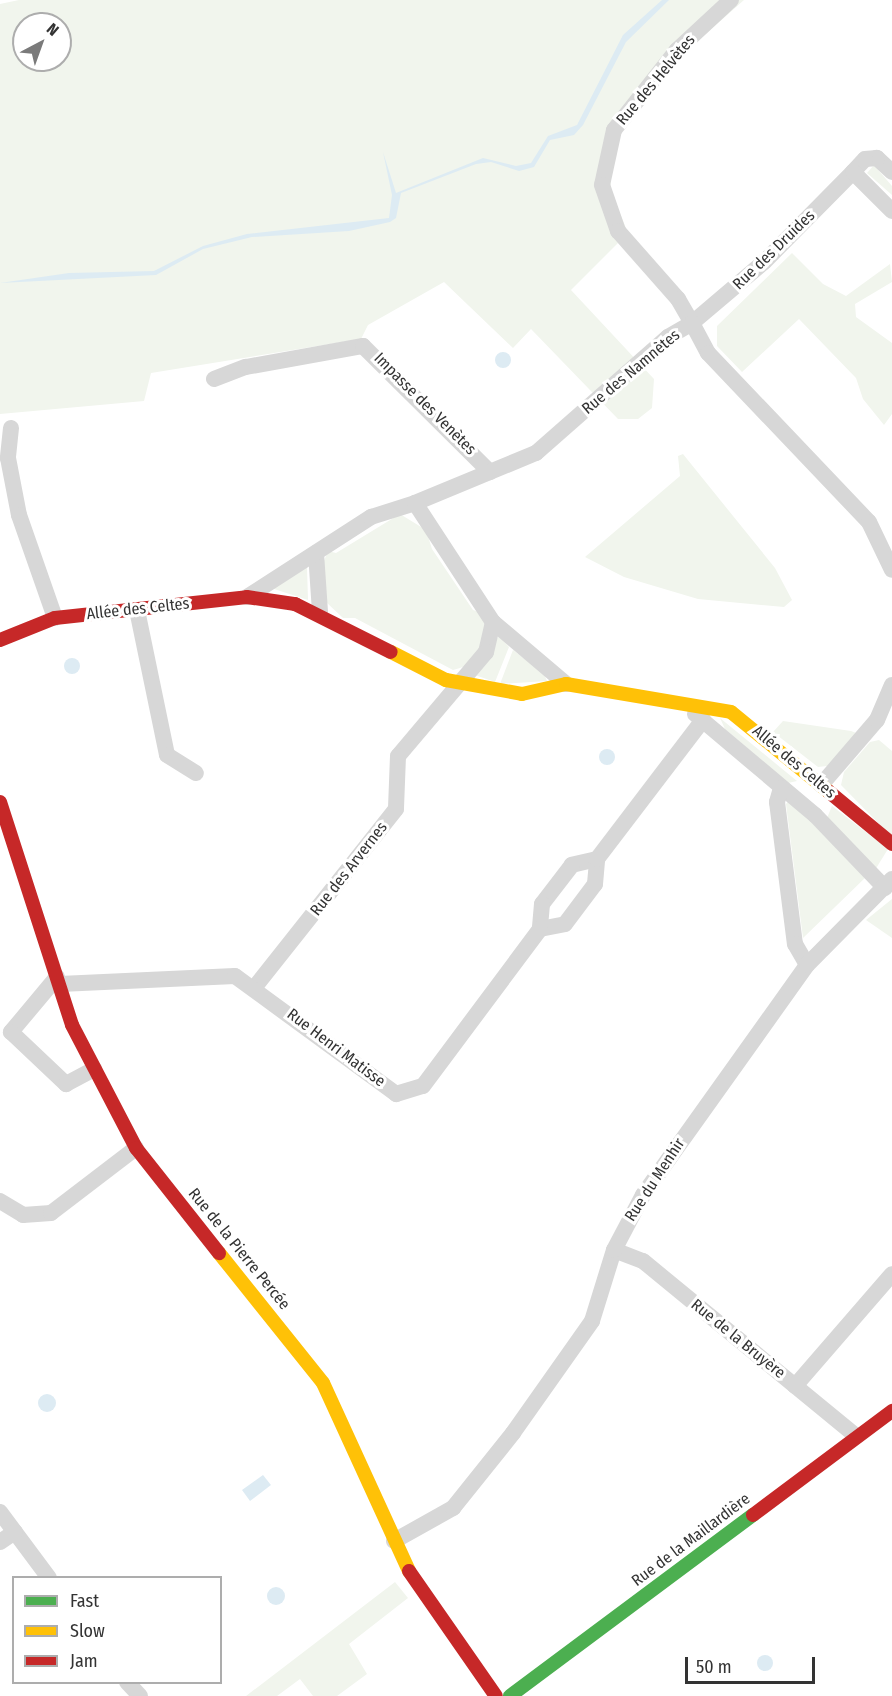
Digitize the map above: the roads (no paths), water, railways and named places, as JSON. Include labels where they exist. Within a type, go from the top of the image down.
[{"type":"street","name":"Rue des Helvètes","points":[[692,323],[678,299],[618,231],[604,202],[602,172],[622,117],[677,50],[731,0]]},
{"type":"street","name":"Rue des Druides","points":[[692,323],[764,262],[864,159],[877,158],[892,172]]},
{"type":"street","points":[[853,172],[892,211]]},
{"type":"street","name":"Rue des Namnètes","points":[[416,503],[536,453],[668,337],[692,323],[708,353],[864,516],[892,570]]},
{"type":"street","name":"Impasse des Venètes","points":[[214,379],[246,367],[363,346],[490,472]]},
{"type":"street","points":[[11,428],[8,458],[19,515],[55,618]]},
{"type":"street","name":"Allée des Celtes","points":[[247,597],[371,516],[416,503],[493,622],[518,649],[567,684]]},
{"type":"street","points":[[316,553],[320,612]]},
{"type":"street","name":"Allée des Celtes","points":[[0,640],[30,626],[55,618],[247,597],[320,612],[456,682],[522,694],[567,684],[731,712],[892,844]]},
{"type":"street","points":[[137,610],[167,755],[196,773]]},
{"type":"street","points":[[456,682],[486,652],[493,622]]},
{"type":"street","name":"Allée des Celtes","points":[[0,629],[30,626]]},
{"type":"street","name":"Rue des Arvernes","points":[[255,987],[396,809],[398,756],[456,682]]},
{"type":"street","points":[[821,784],[877,720],[892,685]]},
{"type":"street","name":"Allée des Celtes","points":[[683,704],[815,815],[888,884]]},
{"type":"street","points":[[540,929],[565,924],[595,884],[597,859],[703,720]]},
{"type":"street","name":"Allée des Celtes","points":[[781,788],[777,802],[795,944],[807,965]]},
{"type":"street","name":"Rue de la Pierre Percée","points":[[0,802],[58,981],[94,1070],[135,1148],[323,1383],[413,1580],[496,1696]]},
{"type":"street","name":"Rue Henri Matisse","points":[[58,981],[235,976],[255,987],[396,1095],[423,1086],[540,929],[542,904],[572,865],[597,859]]},
{"type":"street","name":"Rue du Menhir","points":[[394,1541],[453,1508],[513,1432],[592,1321],[614,1250],[637,1202],[807,965],[888,884]]},
{"type":"street","points":[[58,981],[11,1032],[66,1084],[94,1070]]},
{"type":"street","points":[[0,1201],[22,1215],[51,1213],[135,1148]]},
{"type":"street","name":"Rue de la Bruyère","points":[[614,1250],[643,1261],[856,1436]]},
{"type":"street","points":[[795,1386],[892,1275]]},
{"type":"street","name":"Rue de la Maillardière","points":[[510,1696],[892,1411]]},
{"type":"street","points":[[0,1512],[48,1576]]},
{"type":"street","points":[[0,1542],[15,1532]]}]
